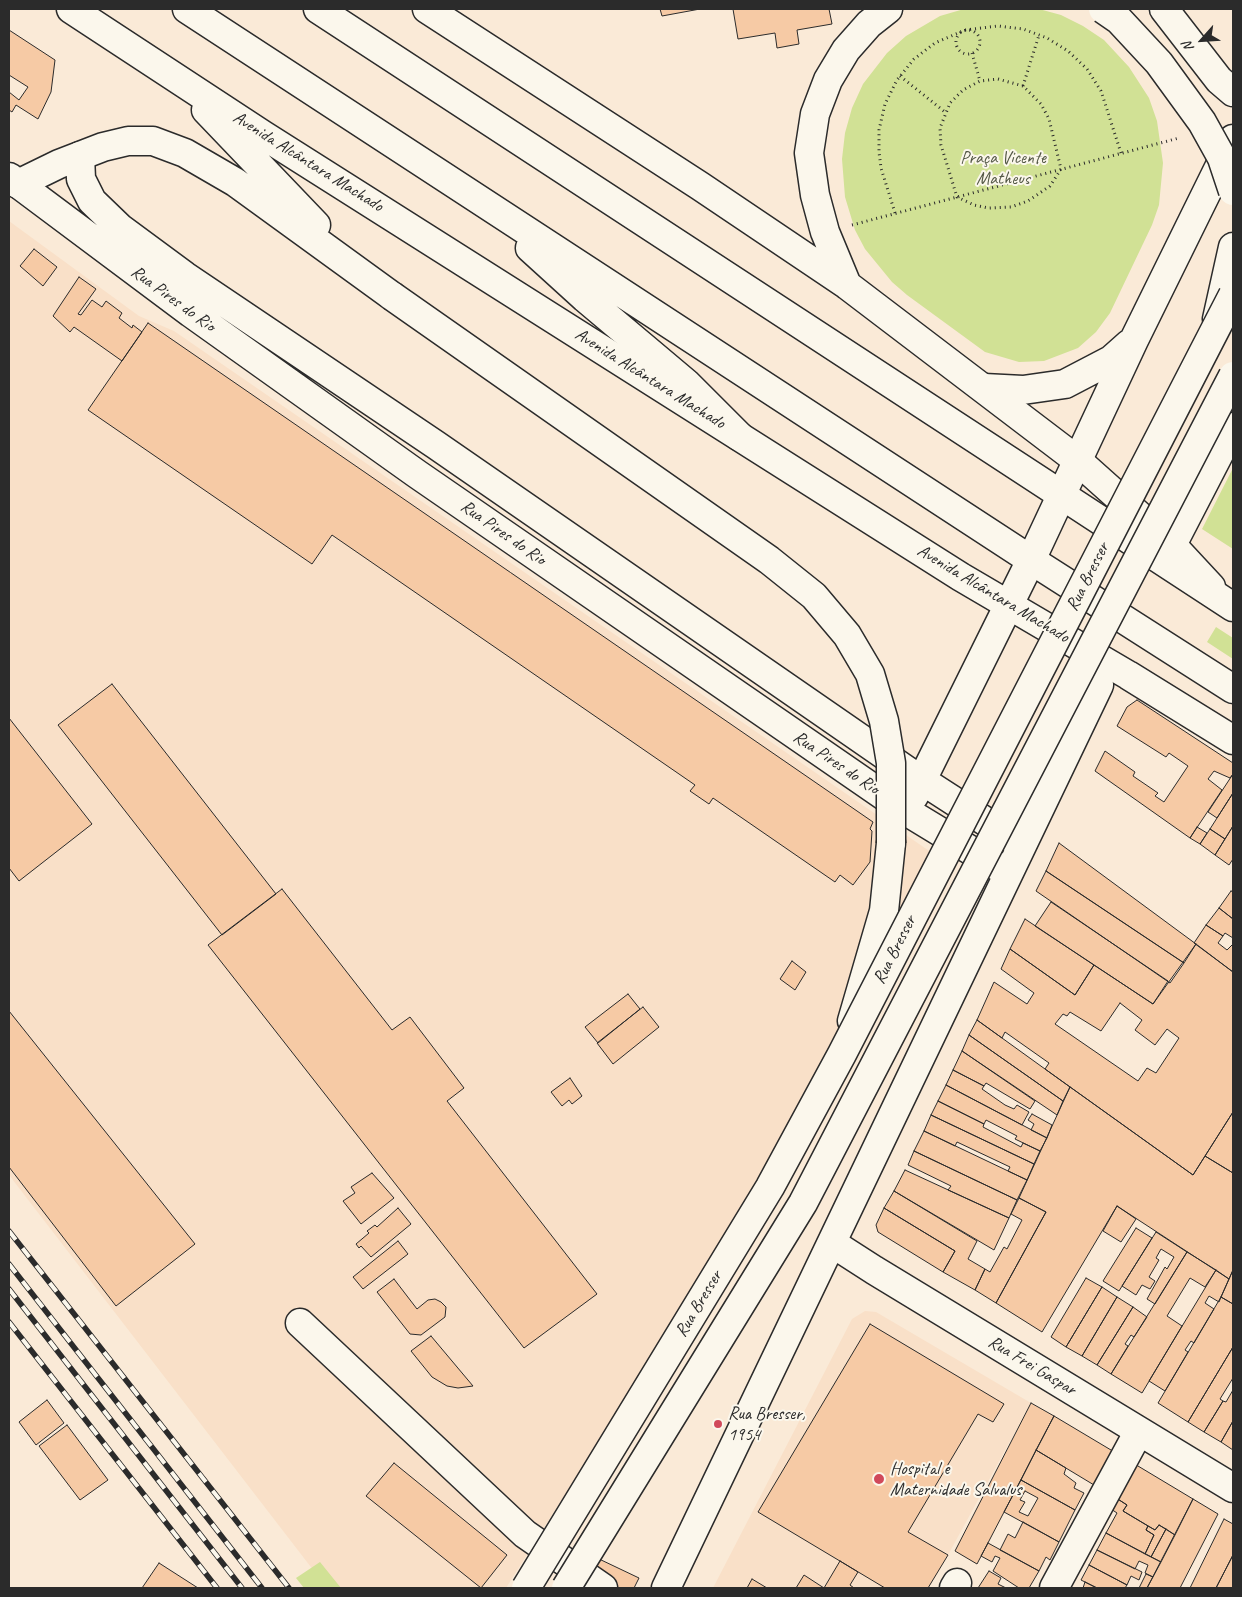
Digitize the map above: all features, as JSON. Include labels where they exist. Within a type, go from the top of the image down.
[{"type":"main road","name":"Avenida Alcântara Machado","points":[[71,9],[961,577],[1128,674],[1233,740]]},
{"type":"main road","points":[[187,9],[1031,560],[1233,689]]},
{"type":"main road","points":[[318,9],[1229,605]]},
{"type":"main road","points":[[427,9],[700,186],[847,286],[1077,460],[1172,545],[1229,605]]},
{"type":"main road","points":[[847,286],[825,232],[815,195],[809,153],[814,114],[828,80],[846,50],[869,24],[888,9]]},
{"type":"main road","points":[[1102,9],[1118,20],[1159,63],[1202,122],[1222,158],[1233,191]]},
{"type":"main road","points":[[1164,9],[1219,80],[1233,92]]},
{"type":"main road","points":[[172,74],[359,270]]},
{"type":"main road","points":[[906,811],[923,781],[1031,560],[1134,340],[1233,139]]},
{"type":"main road","points":[[13,180],[128,141],[153,141],[185,153],[235,182],[359,270],[392,296],[769,560],[814,596],[847,635],[870,674],[884,721],[891,763],[892,843],[884,911],[842,1054]]},
{"type":"main road","name":"Rua Pires do Rio","points":[[80,156],[81,179],[84,188],[102,212],[120,228],[185,276],[436,445],[923,781],[1022,845]]},
{"type":"main road","name":"Rua Pires do Rio","points":[[13,180],[191,313],[416,474],[906,811],[1008,873]]},
{"type":"main road","points":[[487,204],[545,262],[686,383],[739,436]]},
{"type":"main road","points":[[1212,336],[1233,247]]},
{"type":"main road","name":"Rua Bresser","points":[[526,1588],[770,1187],[842,1054],[1233,295]]},
{"type":"main road","points":[[984,388],[1023,390],[1065,384],[1111,360],[1134,340]]},
{"type":"main road","name":"Rua Bresser","points":[[566,1588],[802,1203],[1233,376]]},
{"type":"main road","points":[[1172,545],[1233,427]]},
{"type":"main road","points":[[416,474],[436,445]]},
{"type":"main road","points":[[558,572],[580,545]]},
{"type":"main road","points":[[728,690],[747,660]]},
{"type":"main road","points":[[666,1588],[1099,685]]},
{"type":"main road","name":"Rua Frei Gaspar","points":[[832,1243],[1233,1488]]},
{"type":"main road","points":[[300,1323],[525,1534],[603,1588]]},
{"type":"main road","points":[[1054,1588],[1139,1431]]},
{"type":"path","points":[[895,213],[881,168],[879,136],[885,104],[900,76],[926,49],[945,38],[965,30],[1007,26],[1039,35],[1068,51],[1092,76],[1107,106],[1121,153]]},
{"type":"path","points":[[965,30],[973,32],[978,37],[978,48],[972,53],[964,53],[957,45],[957,38],[965,30]]},
{"type":"path","points":[[1023,86],[1039,35]]},
{"type":"path","points":[[972,53],[980,81]]},
{"type":"path","points":[[900,76],[945,112]]},
{"type":"path","points":[[998,79],[1023,86],[1036,97],[1046,111],[1061,169],[1043,192],[1028,202],[1012,207],[988,208],[974,205],[957,197],[941,145],[940,128],[945,112],[950,103],[963,90],[980,81],[998,79]]},
{"type":"path","points":[[825,232],[1187,136]]},
{"type":"shaded area","points":[[9,221],[139,316],[174,331],[938,857],[769,1171],[506,1588],[327,1588],[9,1175]]},
{"type":"shaded area","name":"Hospital e Maternidade Salvalus","points":[[865,1311],[876,1312],[1031,1403],[948,1555],[929,1588],[713,1588],[852,1319]]},
{"type":"green space","name":"Praça Vicente Matheus","points":[[964,9],[1039,9],[1061,15],[1083,26],[1104,40],[1129,67],[1149,98],[1157,121],[1163,163],[1159,205],[1152,225],[1110,313],[1096,332],[1078,348],[1044,361],[1019,362],[985,352],[907,295],[892,282],[865,249],[855,230],[845,197],[842,159],[845,133],[852,108],[863,84],[887,53],[906,36],[940,16]]},
{"type":"green space","points":[[1233,468],[1233,549],[1202,529]]},
{"type":"green space","points":[[1216,627],[1233,638],[1233,659],[1207,642]]},
{"type":"green space","points":[[320,1562],[341,1588],[304,1588],[296,1578]]},
{"type":"building","points":[[660,9],[700,9],[662,16]]},
{"type":"building","points":[[733,9],[829,9],[832,24],[797,30],[799,44],[777,48],[775,33],[738,39]]},
{"type":"building","points":[[9,30],[55,60],[51,92],[38,119],[16,105],[12,112],[9,110],[9,92],[19,100],[28,87],[9,75]]},
{"type":"building","points":[[34,249],[57,267],[43,286],[20,266]]},
{"type":"building","points":[[79,277],[96,289],[78,314],[81,315],[92,300],[102,307],[106,301],[122,313],[119,318],[132,328],[133,325],[142,332],[122,361],[74,327],[70,332],[53,316]]},
{"type":"building","points":[[148,323],[873,822],[870,829],[872,831],[870,862],[853,885],[840,875],[835,882],[713,798],[709,804],[690,791],[695,785],[332,535],[312,564],[88,410]]},
{"type":"building","points":[[112,684],[276,894],[222,935],[58,725]]},
{"type":"building","points":[[1137,700],[1233,763],[1233,774],[1230,778],[1214,771],[1208,779],[1222,790],[1190,838],[1095,771],[1105,751],[1135,772],[1133,776],[1158,793],[1155,796],[1164,802],[1188,766],[1169,753],[1166,757],[1117,726],[1127,707]]},
{"type":"building","points":[[9,718],[92,824],[19,881],[9,868]]},
{"type":"building","points":[[1233,774],[1233,793],[1217,818],[1208,812]]},
{"type":"building","points":[[1233,793],[1233,826],[1225,839],[1210,829]]},
{"type":"building","points":[[1233,826],[1233,859],[1229,865],[1215,855]]},
{"type":"building","points":[[1197,827],[1207,833],[1200,844],[1190,838]]},
{"type":"building","points":[[1210,829],[1225,839],[1215,855],[1200,844]]},
{"type":"building","points":[[1059,843],[1196,944],[1184,963],[1046,871]]},
{"type":"building","points":[[1046,871],[1184,963],[1170,983],[1036,891]]},
{"type":"building","points":[[282,889],[392,1030],[410,1017],[464,1088],[447,1101],[597,1294],[524,1348],[208,945]]},
{"type":"building","points":[[1231,891],[1233,892],[1233,919],[1219,908]]},
{"type":"building","points":[[1051,902],[1168,981],[1153,1004],[1035,926]]},
{"type":"building","points":[[1219,908],[1233,919],[1233,938],[1225,933],[1223,936],[1206,925]]},
{"type":"building","points":[[1025,919],[1094,965],[1075,995],[1010,949]]},
{"type":"building","points":[[1206,925],[1223,936],[1218,943],[1227,950],[1233,944],[1233,972],[1194,943]]},
{"type":"building","points":[[1196,944],[1233,972],[1233,1112],[1193,1175],[1045,1069],[1049,1063],[1005,1032],[1002,1038],[977,1020],[994,982],[1027,1004],[1034,993],[1001,969],[1010,949],[1075,995],[1094,965],[1153,1004]],"holes":[[[1120,1003],[1142,1020],[1135,1030],[1155,1045],[1167,1029],[1179,1038],[1156,1073],[1147,1068],[1138,1081],[1055,1024],[1063,1014],[1067,1016],[1070,1012],[1101,1031]]]},
{"type":"building","points":[[792,961],[806,972],[795,990],[780,979]]},
{"type":"building","points":[[628,994],[640,1009],[598,1043],[585,1027]]},
{"type":"building","points":[[643,1007],[659,1027],[613,1064],[597,1043]]},
{"type":"building","points":[[9,1011],[195,1244],[116,1306],[9,1167]]},
{"type":"building","points":[[977,1020],[1070,1087],[1063,1101],[969,1035]]},
{"type":"building","points":[[969,1035],[1063,1101],[1057,1115],[962,1051]]},
{"type":"building","points":[[962,1051],[1035,1101],[1030,1109],[986,1083],[984,1086],[953,1070]]},
{"type":"building","points":[[953,1070],[984,1086],[982,1089],[1005,1105],[1014,1109],[1017,1105],[1029,1112],[1022,1125],[946,1085]]},
{"type":"building","points":[[570,1078],[582,1096],[572,1104],[569,1100],[562,1106],[551,1092]]},
{"type":"building","points":[[946,1085],[1047,1138],[1040,1151],[1015,1139],[1017,1136],[986,1120],[984,1124],[938,1101]]},
{"type":"building","points":[[1070,1087],[1193,1175],[1205,1156],[1233,1173],[1233,1270],[1229,1279],[1117,1206],[1042,1332],[996,1303],[1046,1212],[1019,1198]]},
{"type":"building","points":[[938,1101],[984,1124],[983,1127],[1021,1147],[1023,1143],[1040,1151],[1034,1164],[931,1115]]},
{"type":"building","points":[[1233,1112],[1233,1173],[1205,1156]]},
{"type":"building","points":[[1032,1114],[1052,1125],[1047,1138],[1031,1130],[1034,1124],[1028,1120]]},
{"type":"building","points":[[931,1115],[1034,1164],[1027,1180],[1008,1171],[1010,1167],[957,1142],[955,1146],[924,1131]]},
{"type":"building","points":[[924,1131],[1027,1180],[1017,1200],[914,1151]]},
{"type":"building","points":[[914,1151],[1017,1200],[1009,1218],[948,1190],[951,1186],[908,1165]]},
{"type":"building","points":[[905,1170],[1009,1218],[994,1250],[894,1191]]},
{"type":"building","points":[[372,1173],[394,1198],[361,1224],[343,1201],[355,1193],[351,1187]]},
{"type":"building","points":[[894,1191],[977,1241],[968,1259],[985,1269],[975,1290],[943,1272],[955,1251],[884,1208]]},
{"type":"building","points":[[1019,1198],[1046,1212],[996,1303],[975,1290],[985,1269],[990,1272],[1004,1247],[1007,1249],[1022,1220],[1011,1214]]},
{"type":"building","points":[[1117,1206],[1136,1219],[1121,1242],[1103,1231]]},
{"type":"building","points":[[398,1208],[411,1224],[371,1257],[361,1246],[359,1248],[356,1244],[369,1233],[367,1231],[375,1225],[377,1227]]},
{"type":"building","points":[[884,1208],[955,1251],[943,1272],[878,1232],[876,1225]]},
{"type":"building","points":[[1136,1228],[1152,1238],[1119,1291],[1103,1281]]},
{"type":"building","points":[[1156,1232],[1187,1252],[1155,1304],[1147,1299],[1165,1267],[1167,1269],[1174,1257],[1161,1249],[1156,1258],[1159,1260],[1149,1277],[1155,1281],[1150,1289],[1142,1285],[1136,1295],[1122,1286]]},
{"type":"building","points":[[398,1241],[408,1254],[363,1289],[353,1277]]},
{"type":"building","points":[[1187,1252],[1216,1270],[1205,1287],[1190,1278],[1167,1316],[1182,1326],[1142,1393],[1111,1374]]},
{"type":"building","points":[[1216,1270],[1229,1279],[1219,1302],[1209,1296],[1205,1303],[1214,1309],[1194,1343],[1191,1341],[1185,1350],[1188,1352],[1165,1391],[1149,1381]]},
{"type":"building","points":[[1233,1270],[1233,1304],[1221,1297]]},
{"type":"building","points":[[1086,1278],[1102,1287],[1066,1347],[1051,1337]]},
{"type":"building","points":[[394,1279],[417,1309],[428,1300],[435,1299],[446,1307],[445,1317],[421,1335],[410,1334],[377,1292]]},
{"type":"building","points":[[1102,1287],[1117,1297],[1082,1356],[1066,1347]]},
{"type":"building","points":[[1117,1297],[1133,1307],[1097,1365],[1082,1356]]},
{"type":"building","points":[[1221,1297],[1233,1304],[1233,1347],[1188,1422],[1158,1403]]},
{"type":"building","points":[[1133,1307],[1147,1317],[1134,1337],[1131,1335],[1125,1344],[1128,1346],[1111,1374],[1097,1365]]},
{"type":"building","name":"Hospital e Maternidade Salvalus","points":[[870,1324],[1004,1404],[993,1422],[978,1414],[908,1532],[948,1555],[928,1588],[885,1588],[758,1512]]},
{"type":"building","points":[[431,1336],[473,1386],[458,1388],[447,1386],[432,1377],[411,1351]]},
{"type":"building","points":[[1233,1347],[1233,1378],[1220,1399],[1223,1401],[1204,1432],[1188,1422]]},
{"type":"building","points":[[1233,1390],[1233,1421],[1221,1442],[1204,1432],[1223,1401],[1226,1402]]},
{"type":"building","points":[[47,1400],[64,1423],[36,1445],[19,1422]]},
{"type":"building","points":[[1031,1403],[1054,1416],[977,1564],[955,1551]]},
{"type":"building","points":[[1054,1416],[1116,1453],[1099,1488],[1036,1450]]},
{"type":"building","points":[[1233,1421],[1233,1450],[1221,1442]]},
{"type":"building","points":[[67,1425],[108,1480],[80,1500],[39,1446]]},
{"type":"building","points":[[1036,1450],[1066,1468],[1064,1474],[1076,1483],[1074,1488],[1084,1493],[1075,1510],[1021,1480]]},
{"type":"building","points":[[1128,1460],[1193,1499],[1175,1535],[1159,1525],[1155,1530],[1123,1511],[1127,1505],[1110,1494]]},
{"type":"building","points":[[394,1463],[507,1555],[481,1588],[366,1496]]},
{"type":"building","points":[[1021,1480],[1075,1510],[1059,1542],[1004,1512]],"holes":[[[1025,1491],[1038,1498],[1028,1516],[1019,1512],[1025,1502],[1020,1500]]]},
{"type":"building","points":[[1110,1494],[1127,1505],[1123,1511],[1148,1526],[1146,1530],[1154,1535],[1145,1554],[1106,1533],[1117,1513],[1105,1505]]},
{"type":"building","points":[[1193,1499],[1218,1514],[1180,1588],[1147,1588]]},
{"type":"building","points":[[1224,1519],[1233,1524],[1233,1555],[1216,1588],[1190,1588]]},
{"type":"building","points":[[1023,1522],[1059,1542],[1050,1560],[1046,1557],[1039,1571],[1000,1550],[1008,1534],[1015,1538]]},
{"type":"building","points":[[1159,1525],[1166,1529],[1151,1557],[1145,1554],[1154,1535],[1146,1530],[1148,1526],[1155,1530]]},
{"type":"building","points":[[1166,1529],[1175,1535],[1161,1562],[1151,1557]]},
{"type":"building","points":[[1106,1533],[1161,1562],[1153,1577],[1145,1573],[1148,1565],[1139,1561],[1135,1569],[1097,1550]]},
{"type":"building","points":[[988,1543],[1039,1571],[1029,1588],[1019,1588],[993,1571],[1000,1558],[995,1556],[992,1562],[981,1556]]},
{"type":"building","points":[[1097,1550],[1142,1572],[1139,1580],[1131,1576],[1127,1585],[1089,1565]]},
{"type":"building","points":[[1233,1555],[1233,1588],[1216,1588]]},
{"type":"building","points":[[597,1558],[639,1578],[634,1588],[614,1588],[587,1575]]},
{"type":"building","points":[[840,1561],[858,1572],[850,1585],[854,1588],[824,1588]]},
{"type":"building","points":[[159,1563],[198,1588],[142,1588]]},
{"type":"building","points":[[1089,1565],[1127,1585],[1125,1588],[1097,1588],[1081,1580]]},
{"type":"building","points":[[989,1571],[1001,1578],[998,1584],[1006,1588],[978,1588]]},
{"type":"building","points":[[1146,1574],[1153,1577],[1147,1588],[1139,1588]]},
{"type":"building","points":[[804,1575],[824,1588],[796,1588]]},
{"type":"building","points":[[752,1579],[767,1588],[747,1588]]},
{"type":"building","points":[[1085,1582],[1097,1588],[1083,1588]]},
{"type":"railway","points":[[9,1231],[289,1588]]},
{"type":"railway","points":[[9,1264],[262,1588]]},
{"type":"railway","points":[[9,1289],[242,1588]]},
{"type":"railway","points":[[9,1322],[217,1588]]},
{"type":"place","name":"Rua Bresser, 1954","points":[[718,1424]]},
{"type":"place","name":"Hospital e Maternidade Salvalus","points":[[879,1479]]}]
